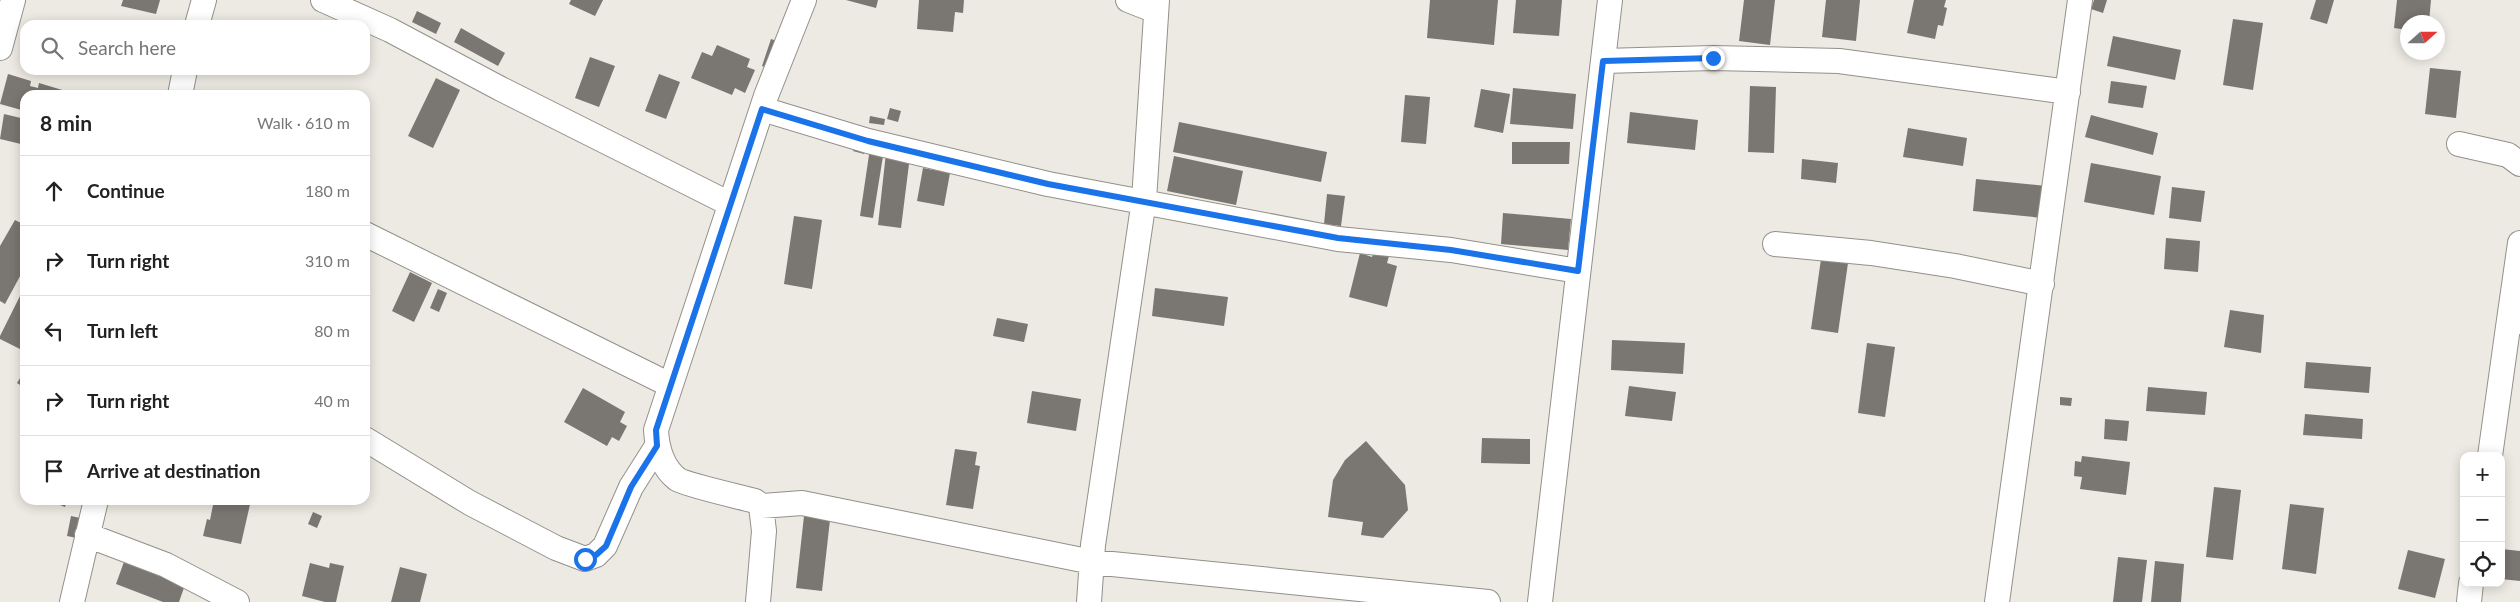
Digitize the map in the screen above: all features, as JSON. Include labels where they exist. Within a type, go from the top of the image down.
[{"type":"street","points":[[0,48],[13,0]]},
{"type":"street","points":[[198,20],[204,0]]},
{"type":"street","points":[[323,0],[368,20]]},
{"type":"street","points":[[758,602],[764,531],[761,506],[756,501],[678,480],[661,458],[657,446],[656,430],[762,109],[804,0]]},
{"type":"street","points":[[1089,602],[1092,562],[1144,200],[1156,5],[1128,0]]},
{"type":"street","points":[[1540,602],[1610,0]]},
{"type":"street","points":[[1997,602],[2080,0]]},
{"type":"street","points":[[370,21],[500,90],[730,204]]},
{"type":"street","points":[[1603,61],[1713,58],[1839,61],[2068,92]]},
{"type":"street","points":[[181,90],[184,75]]},
{"type":"street","points":[[762,109],[868,141],[1048,184],[1144,200],[1338,238],[1451,250],[1578,271]]},
{"type":"street","points":[[2459,144],[2508,155],[2520,164]]},
{"type":"street","points":[[370,236],[670,385]]},
{"type":"street","points":[[2491,452],[2515,321],[2520,243]]},
{"type":"street","points":[[1775,244],[1871,253],[1956,266],[2042,284]]},
{"type":"street","points":[[370,442],[470,503],[556,548],[585,559],[596,555],[606,546],[631,487],[657,446]]},
{"type":"street","points":[[761,506],[802,503],[1092,562],[1488,602]]},
{"type":"street","points":[[72,602],[95,505]]},
{"type":"street","points":[[87,536],[166,565],[237,602]]},
{"type":"street","points":[[2469,602],[2471,587]]},
{"type":"building","points":[[123,0],[160,0],[156,14],[121,6]]},
{"type":"building","points":[[571,0],[603,0],[595,16],[569,4]]},
{"type":"building","points":[[846,0],[878,0],[876,8]]},
{"type":"building","points":[[919,0],[964,0],[963,13],[955,12],[953,32],[917,29]]},
{"type":"building","points":[[1430,0],[1498,0],[1494,45],[1427,38]]},
{"type":"building","points":[[1516,0],[1562,0],[1559,36],[1513,33]]},
{"type":"building","points":[[1744,0],[1775,0],[1770,45],[1739,41]]},
{"type":"building","points":[[1826,0],[1860,0],[1856,41],[1822,37]]},
{"type":"building","points":[[1914,0],[1946,0],[1944,7],[1947,8],[1943,26],[1938,25],[1935,39],[1907,33]]},
{"type":"building","points":[[2094,0],[2107,0],[2103,13],[2091,9]]},
{"type":"building","points":[[2316,0],[2334,0],[2327,24],[2310,19]]},
{"type":"building","points":[[2397,0],[2431,0],[2430,15],[2400,15],[2400,29],[2394,28]]},
{"type":"building","points":[[417,11],[441,23],[436,34],[412,22]]},
{"type":"building","points":[[2233,19],[2263,23],[2253,90],[2223,85]]},
{"type":"building","points":[[461,28],[505,53],[498,66],[454,42]]},
{"type":"building","points":[[2113,36],[2181,50],[2175,80],[2107,66]]},
{"type":"building","points":[[771,39],[780,42],[771,69],[762,66]]},
{"type":"building","points":[[717,45],[750,59],[747,67],[755,70],[745,93],[735,88],[732,95],[691,78],[702,52],[712,56]]},
{"type":"building","points":[[590,57],[615,66],[599,107],[575,98]]},
{"type":"building","points":[[2430,68],[2461,71],[2456,118],[2425,114]]},
{"type":"building","points":[[8,74],[31,81],[30,86],[38,88],[39,83],[62,90],[20,90],[20,110],[0,104]]},
{"type":"building","points":[[659,74],[680,82],[666,119],[645,111]]},
{"type":"building","points":[[436,78],[460,90],[433,148],[408,136]]},
{"type":"building","points":[[2111,81],[2147,86],[2143,108],[2108,103]]},
{"type":"building","points":[[1750,86],[1776,87],[1774,153],[1748,152]]},
{"type":"building","points":[[1513,88],[1576,94],[1573,129],[1510,124]]},
{"type":"building","points":[[1481,89],[1510,94],[1503,133],[1474,127]]},
{"type":"building","points":[[1405,95],[1430,97],[1426,144],[1401,142]]},
{"type":"building","points":[[890,108],[901,111],[898,122],[887,119]]},
{"type":"building","points":[[1630,112],[1698,120],[1695,150],[1627,143]]},
{"type":"building","points":[[4,114],[20,118],[20,144],[0,139]]},
{"type":"building","points":[[2091,115],[2158,133],[2153,155],[2085,137]]},
{"type":"building","points":[[870,116],[885,119],[884,125],[869,123]]},
{"type":"building","points":[[1179,122],[1327,152],[1321,182],[1173,152]]},
{"type":"building","points":[[1908,128],[1967,138],[1963,166],[1903,157]]},
{"type":"building","points":[[1512,142],[1570,142],[1569,164],[1512,164]]},
{"type":"building","points":[[855,144],[866,147],[864,154],[853,151]]},
{"type":"building","points":[[870,148],[884,150],[873,218],[860,216]]},
{"type":"building","points":[[886,153],[910,156],[901,228],[878,225]]},
{"type":"building","points":[[1174,156],[1243,171],[1236,205],[1167,191]]},
{"type":"building","points":[[1802,159],[1838,163],[1836,183],[1801,179]]},
{"type":"building","points":[[2091,163],[2161,176],[2154,215],[2084,202]]},
{"type":"building","points":[[923,168],[950,173],[944,206],[917,201]]},
{"type":"building","points":[[1976,179],[2046,186],[2043,218],[1973,211]]},
{"type":"building","points":[[2172,187],[2205,191],[2201,222],[2169,218]]},
{"type":"building","points":[[1327,194],[1345,196],[1341,226],[1324,224]]},
{"type":"building","points":[[1503,213],[1571,219],[1568,250],[1501,244]]},
{"type":"building","points":[[794,216],[822,220],[812,289],[784,284]]},
{"type":"building","points":[[15,220],[20,222],[20,276],[5,304],[0,301],[0,246]]},
{"type":"building","points":[[2166,238],[2200,241],[2198,272],[2164,269]]},
{"type":"building","points":[[1374,252],[1389,256],[1387,263],[1397,266],[1387,307],[1349,297],[1360,253],[1372,257]]},
{"type":"building","points":[[1821,259],[1848,263],[1838,333],[1811,329]]},
{"type":"building","points":[[410,272],[432,283],[414,322],[392,311]]},
{"type":"building","points":[[1155,288],[1228,297],[1224,326],[1152,316]]},
{"type":"building","points":[[438,289],[447,293],[439,312],[430,308]]},
{"type":"building","points":[[20,296],[20,349],[0,339]]},
{"type":"building","points":[[2230,310],[2264,315],[2261,353],[2224,347]]},
{"type":"building","points":[[997,318],[1028,324],[1024,342],[993,336]]},
{"type":"building","points":[[1612,340],[1685,343],[1683,374],[1611,370]]},
{"type":"building","points":[[1867,343],[1895,347],[1885,417],[1858,413]]},
{"type":"building","points":[[2306,362],[2371,367],[2369,393],[2304,388]]},
{"type":"building","points":[[1629,386],[1676,392],[1672,421],[1625,416]]},
{"type":"building","points":[[2148,387],[2207,392],[2205,415],[2146,411]]},
{"type":"building","points":[[583,388],[625,412],[620,422],[627,426],[619,441],[612,437],[607,446],[564,422]]},
{"type":"building","points":[[1032,391],[1081,399],[1076,431],[1027,423]]},
{"type":"building","points":[[2060,397],[2072,398],[2071,406],[2060,405]]},
{"type":"building","points":[[2305,414],[2363,419],[2362,439],[2303,435]]},
{"type":"building","points":[[2105,419],[2129,421],[2127,441],[2104,439]]},
{"type":"building","points":[[1482,438],[1530,439],[1530,464],[1481,463]]},
{"type":"building","points":[[1366,441],[1405,485],[1408,510],[1383,538],[1361,535],[1363,522],[1328,517],[1333,480],[1345,460]]},
{"type":"building","points":[[955,449],[977,452],[975,465],[980,466],[973,509],[946,505]]},
{"type":"building","points":[[2082,456],[2130,462],[2126,495],[2080,489],[2082,477],[2074,476],[2075,461],[2081,462]]},
{"type":"building","points":[[2214,487],[2241,490],[2233,560],[2206,557]]},
{"type":"building","points":[[2290,504],[2324,508],[2316,574],[2282,569]]},
{"type":"building","points":[[213,505],[250,505],[241,544],[203,536],[207,519],[210,520]]},
{"type":"building","points":[[313,512],[322,516],[317,528],[308,524]]},
{"type":"building","points":[[71,516],[85,519],[82,539],[67,536]]},
{"type":"building","points":[[804,516],[830,520],[822,591],[796,588]]},
{"type":"building","points":[[2505,549],[2520,551],[2520,581],[2505,579]]},
{"type":"building","points":[[2408,550],[2445,559],[2435,598],[2398,589]]},
{"type":"building","points":[[2118,557],[2147,560],[2142,602],[2113,602]]},
{"type":"building","points":[[125,559],[186,582],[179,602],[163,602],[116,584]]},
{"type":"building","points":[[2155,561],[2184,564],[2181,602],[2151,602]]},
{"type":"building","points":[[310,563],[329,568],[330,563],[344,566],[336,602],[325,602],[302,596]]},
{"type":"building","points":[[400,567],[427,574],[420,602],[391,602]]},
{"type":"route","points":[[585,559],[596,555],[606,546],[631,487],[657,446],[656,430],[689,325],[762,109],[868,141],[1048,184],[1144,200],[1338,238],[1451,250],[1578,271],[1603,61],[1713,58]]}]
